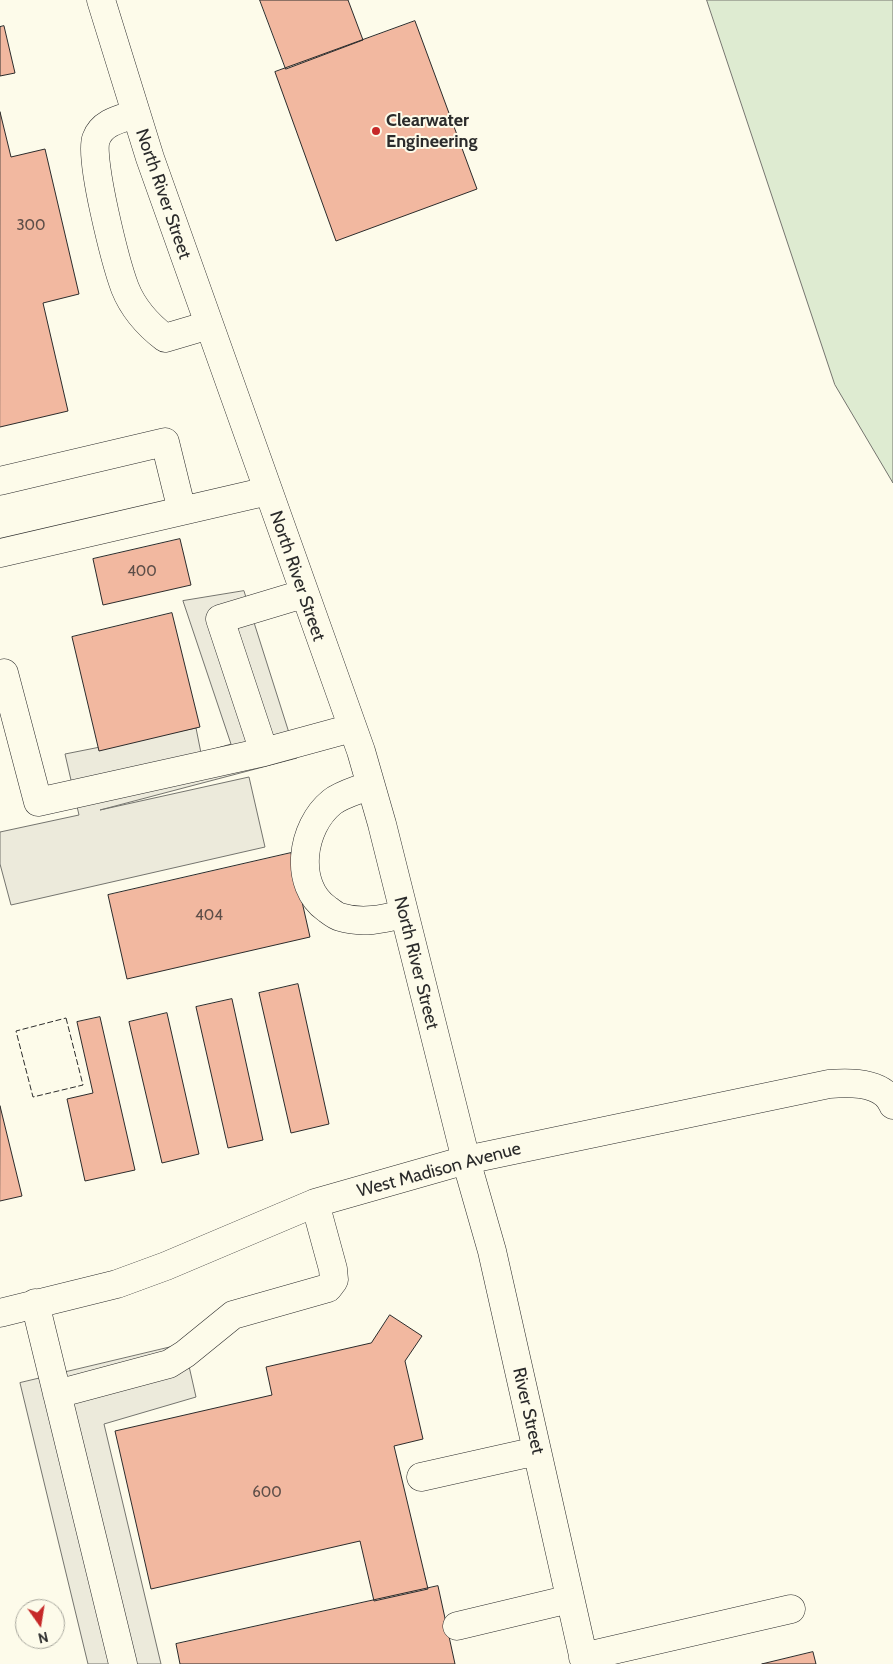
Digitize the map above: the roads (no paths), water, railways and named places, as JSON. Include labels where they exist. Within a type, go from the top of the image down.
[{"type":"street","name":"North River Street","points":[[101,0],[136,114],[303,594],[352,728],[370,785],[466,1160]]},
{"type":"street","points":[[136,114],[106,124],[96,138],[94,155],[101,193],[126,289],[140,314],[165,338],[209,324]]},
{"type":"street","points":[[0,480],[165,442],[182,511]]},
{"type":"street","points":[[0,551],[268,492]]},
{"type":"street","points":[[264,752],[220,619],[303,594]]},
{"type":"street","points":[[4,673],[38,802],[264,752],[352,728]]},
{"type":"street","points":[[370,785],[332,802],[312,827],[305,852],[306,881],[317,902],[339,917],[373,922],[404,914]]},
{"type":"street","name":"West Madison Avenue","points":[[0,1312],[117,1284],[166,1266],[315,1203],[466,1160],[829,1084],[860,1084],[873,1088],[891,1101]]},
{"type":"street","name":"River Street","points":[[466,1160],[492,1251],[584,1660]]},
{"type":"street","points":[[57,1394],[169,1364],[185,1354],[233,1315],[328,1288],[334,1280],[333,1269],[315,1203]]},
{"type":"street","points":[[35,1303],[123,1664]]},
{"type":"street","points":[[421,1477],[537,1451]]},
{"type":"street","points":[[457,1626],[570,1599]]},
{"type":"street","points":[[584,1660],[791,1609]]},
{"type":"place","name":"Clearwater Engineering","points":[[376,131]]}]
